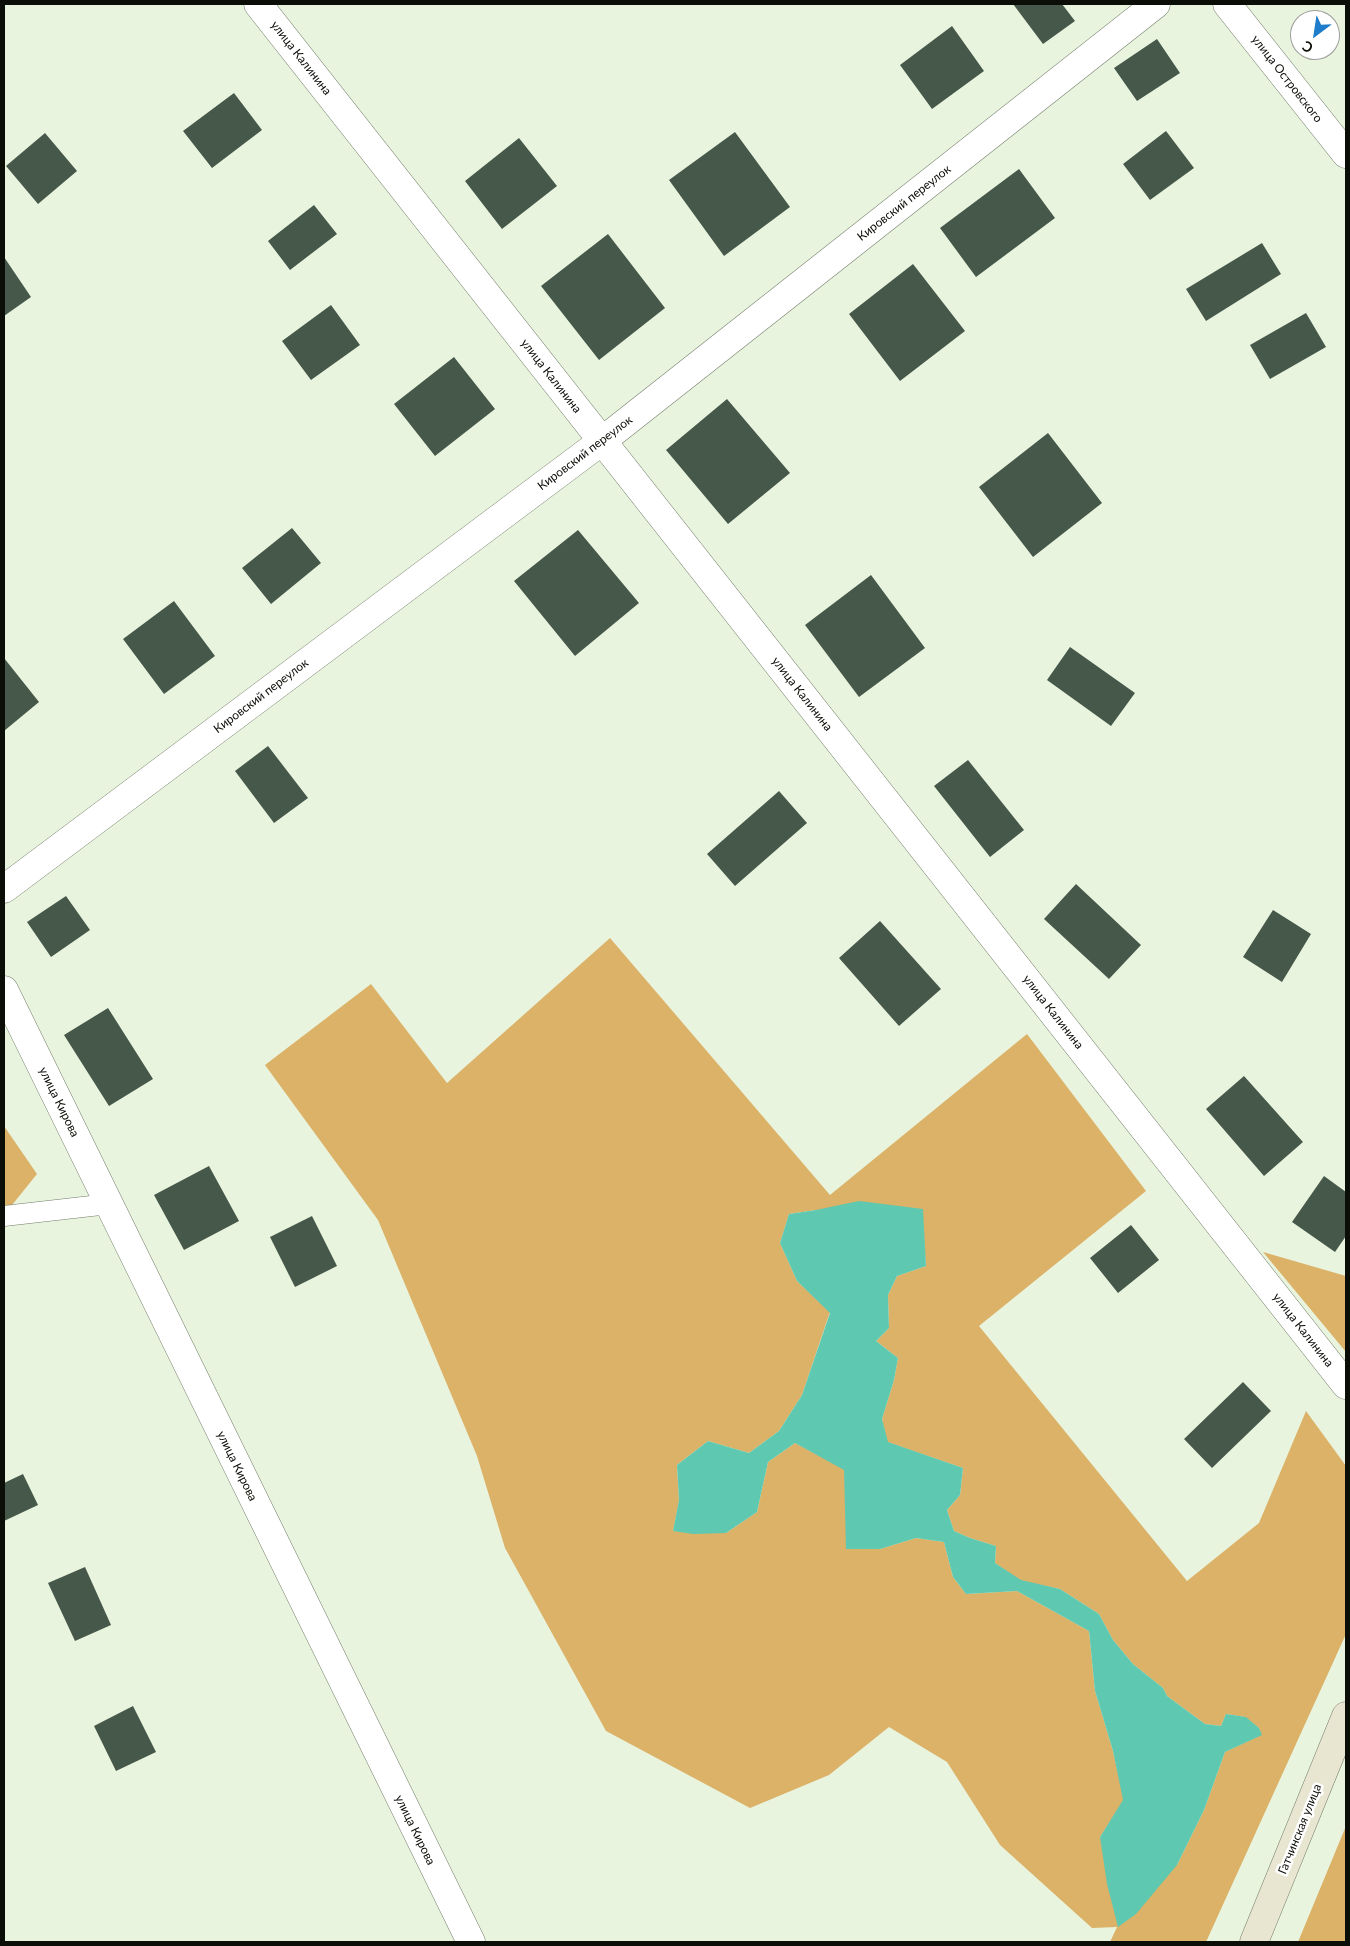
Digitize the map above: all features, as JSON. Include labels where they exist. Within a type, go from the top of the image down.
[{"type":"main road","name":"Гатчинская улица","points":[[1254,1942],[1346,1716]]},
{"type":"street","name":"улица Калинина","points":[[258,4],[1346,1385]]},
{"type":"street","name":"Кировский переулок","points":[[4,889],[602,441],[1156,4]]},
{"type":"street","name":"улица Островского","points":[[1227,4],[1346,154]]},
{"type":"street","name":"улица Кирова","points":[[4,990],[471,1942]]},
{"type":"lane","points":[[4,1216],[109,1204]]},
{"type":"shaded area","points":[[610,938],[830,1195],[1027,1034],[1146,1191],[979,1326],[1187,1581],[1259,1523],[1306,1411],[1346,1466],[1346,1634],[1206,1942],[1110,1942],[1117,1927],[1092,1928],[1000,1845],[947,1762],[889,1727],[829,1775],[750,1808],[606,1731],[505,1548],[477,1456],[378,1220],[265,1065],[371,984],[447,1083]],"holes":[[[816,1210],[924,1242],[926,1266],[897,1276],[888,1295],[889,1328],[876,1341],[898,1358],[894,1380],[882,1419],[887,1442],[963,1468],[960,1495],[947,1510],[954,1531],[996,1546],[995,1563],[1021,1581],[1060,1589],[1099,1614],[1113,1640],[1133,1664],[1163,1688],[1167,1696],[1205,1724],[1221,1726],[1226,1714],[1245,1717],[1259,1728],[1261,1735],[1225,1752],[1204,1810],[1177,1865],[1100,1837],[1124,1800],[1113,1751],[1095,1691],[1089,1631],[1017,1591],[966,1594],[953,1577],[944,1542],[916,1538],[880,1549],[844,1469],[795,1443],[768,1462],[757,1512],[726,1533],[673,1531],[679,1501],[677,1465],[708,1441],[749,1453],[779,1431],[802,1395],[830,1312],[797,1281],[780,1243],[789,1214]]]},
{"type":"shaded area","points":[[4,1126],[37,1174],[4,1215]]},
{"type":"shaded area","points":[[1263,1252],[1346,1276],[1346,1352]]},
{"type":"shaded area","points":[[1346,1826],[1346,1942],[1298,1942]]},
{"type":"water","points":[[859,1201],[923,1209],[926,1266],[897,1276],[888,1295],[889,1328],[876,1341],[898,1358],[894,1380],[882,1419],[888,1442],[963,1468],[960,1495],[947,1510],[954,1531],[996,1546],[995,1563],[1021,1580],[1060,1589],[1099,1614],[1113,1640],[1133,1664],[1163,1688],[1167,1696],[1205,1724],[1221,1726],[1226,1714],[1246,1717],[1259,1728],[1262,1735],[1225,1752],[1204,1810],[1177,1865],[1136,1914],[1118,1927],[1107,1884],[1100,1837],[1123,1800],[1113,1751],[1095,1691],[1089,1631],[1017,1591],[966,1594],[953,1577],[944,1542],[916,1538],[880,1549],[846,1549],[844,1470],[795,1443],[768,1462],[757,1512],[726,1533],[693,1534],[673,1531],[679,1500],[677,1465],[708,1441],[749,1453],[779,1431],[802,1395],[830,1313],[797,1281],[780,1243],[789,1214]]},
{"type":"building","points":[[1013,4],[1062,4],[1075,21],[1043,44]]},
{"type":"building","points":[[952,26],[984,71],[932,109],[900,65]]},
{"type":"building","points":[[1157,39],[1180,73],[1137,101],[1114,68]]},
{"type":"building","points":[[234,93],[262,130],[212,168],[183,131]]},
{"type":"building","points":[[1166,131],[1194,168],[1150,200],[1123,164]]},
{"type":"building","points":[[735,132],[790,207],[724,256],[669,180]]},
{"type":"building","points":[[45,133],[77,171],[38,204],[6,166]]},
{"type":"building","points":[[519,138],[557,186],[502,229],[465,181]]},
{"type":"building","points":[[1019,169],[1055,218],[976,277],[940,228]]},
{"type":"building","points":[[314,205],[337,234],[290,270],[268,241]]},
{"type":"building","points":[[608,234],[665,308],[599,360],[541,286]]},
{"type":"building","points":[[1262,243],[1281,274],[1206,321],[1186,289]]},
{"type":"building","points":[[4,257],[31,297],[4,316]]},
{"type":"building","points":[[913,264],[965,331],[900,381],[849,314]]},
{"type":"building","points":[[331,305],[360,345],[311,380],[282,341]]},
{"type":"building","points":[[1306,313],[1326,347],[1270,379],[1250,345]]},
{"type":"building","points":[[454,357],[495,409],[435,456],[394,404]]},
{"type":"building","points":[[727,399],[790,473],[728,524],[666,450]]},
{"type":"building","points":[[1048,433],[1102,503],[1033,557],[979,487]]},
{"type":"building","points":[[292,528],[321,563],[271,604],[242,568]]},
{"type":"building","points":[[578,530],[639,603],[575,656],[514,581]]},
{"type":"building","points":[[871,575],[925,648],[859,697],[805,625]]},
{"type":"building","points":[[174,601],[215,656],[164,694],[123,639]]},
{"type":"building","points":[[1070,647],[1135,693],[1111,726],[1047,680]]},
{"type":"building","points":[[4,658],[39,702],[4,731]]},
{"type":"building","points":[[268,746],[308,798],[274,823],[235,771]]},
{"type":"building","points":[[968,760],[1024,830],[990,857],[934,786]]},
{"type":"building","points":[[779,791],[807,823],[735,886],[707,854]]},
{"type":"building","points":[[1076,884],[1141,945],[1109,979],[1044,919]]},
{"type":"building","points":[[66,896],[90,930],[51,957],[27,922]]},
{"type":"building","points":[[1273,910],[1311,934],[1282,982],[1243,957]]},
{"type":"building","points":[[880,921],[941,989],[899,1026],[839,958]]},
{"type":"building","points":[[108,1008],[153,1079],[109,1106],[64,1035]]},
{"type":"building","points":[[1244,1076],[1303,1142],[1264,1176],[1206,1109]]},
{"type":"building","points":[[209,1166],[239,1221],[184,1250],[154,1195]]},
{"type":"building","points":[[1324,1176],[1346,1192],[1346,1236],[1335,1252],[1292,1222]]},
{"type":"building","points":[[312,1216],[337,1266],[295,1287],[270,1237]]},
{"type":"building","points":[[1131,1225],[1159,1260],[1118,1293],[1090,1258]]},
{"type":"building","points":[[1243,1382],[1271,1411],[1212,1468],[1184,1439]]},
{"type":"building","points":[[23,1474],[38,1505],[4,1521],[4,1483]]},
{"type":"building","points":[[85,1567],[111,1625],[75,1641],[48,1583]]},
{"type":"building","points":[[133,1706],[156,1752],[116,1771],[94,1726]]}]
